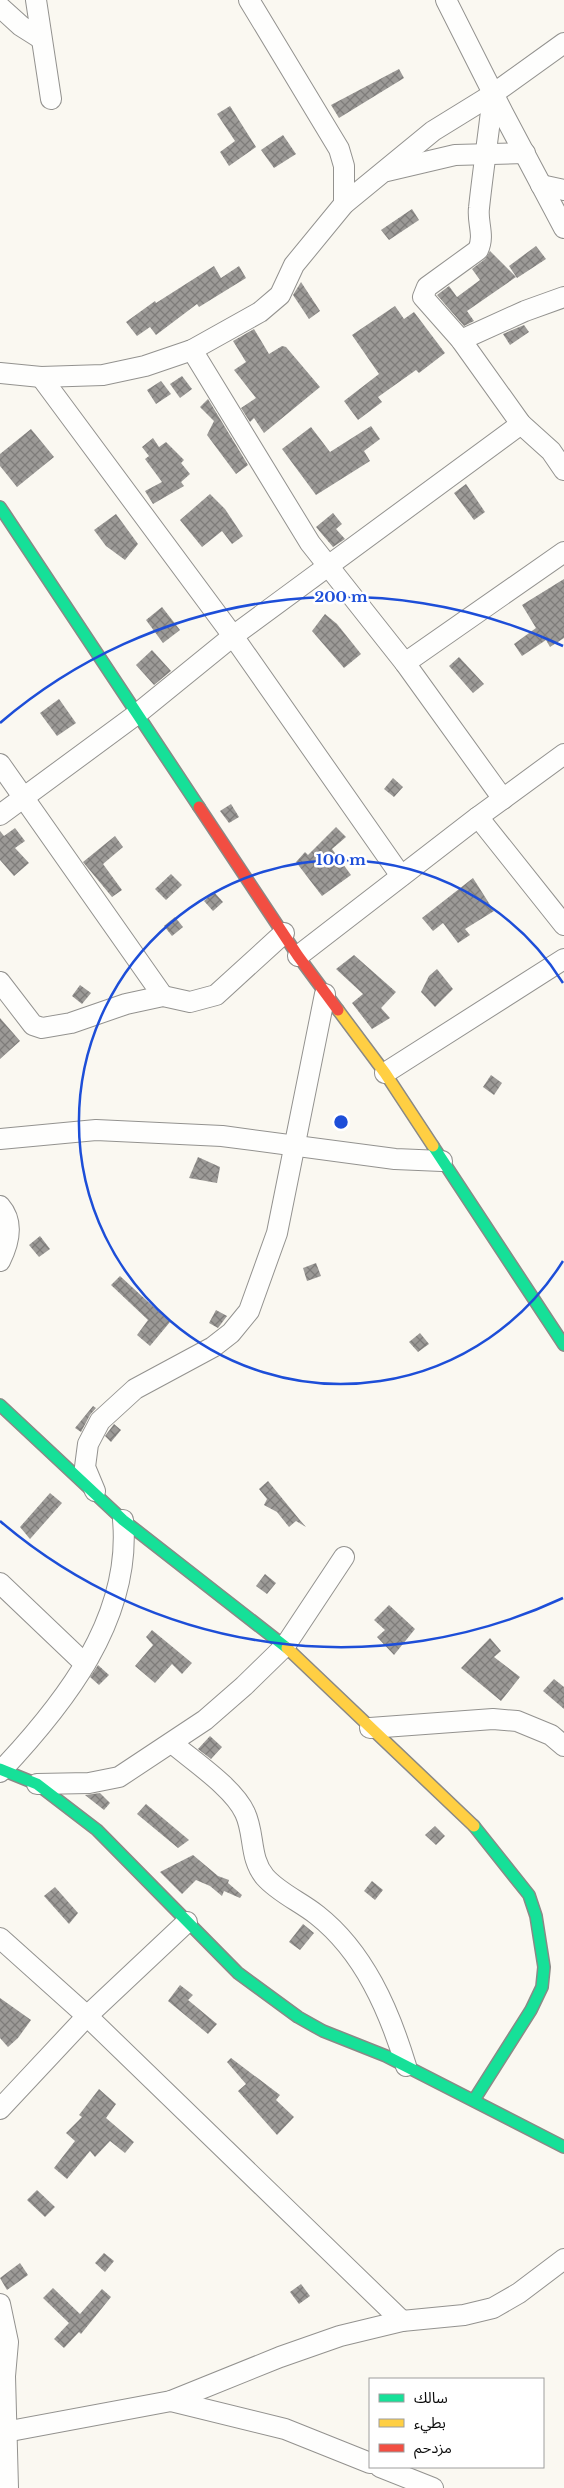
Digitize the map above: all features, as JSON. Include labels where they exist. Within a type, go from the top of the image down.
[{"type":"street","points":[[36,0],[40,38],[51,99]]},
{"type":"street","points":[[249,0],[339,149],[344,166],[344,204]]},
{"type":"street","points":[[446,0],[564,228]]},
{"type":"street","points":[[0,7],[21,26],[40,38]]},
{"type":"street","points":[[0,373],[41,377],[103,375],[145,366],[192,350],[260,312],[280,296],[294,265],[344,204],[433,131],[493,94],[564,43]]},
{"type":"street","points":[[493,94],[479,211],[483,240],[478,250],[427,287],[423,297],[460,340],[521,424],[558,447],[564,470]]},
{"type":"street","points":[[382,172],[455,155],[525,153]]},
{"type":"street","points":[[541,185],[564,190]]},
{"type":"street","points":[[460,340],[524,311],[564,297]]},
{"type":"street","points":[[192,350],[300,527],[327,566],[405,663],[503,799]]},
{"type":"street","points":[[41,377],[233,636],[401,876]]},
{"type":"street","points":[[0,815],[137,714],[233,636],[521,424]]},
{"type":"street","points":[[0,507],[6,529],[137,714],[298,956],[384,1073],[564,1345]]},
{"type":"street","points":[[405,663],[564,552]]},
{"type":"street","points":[[298,956],[478,817],[564,754]]},
{"type":"street","points":[[0,764],[163,996]]},
{"type":"street","points":[[478,817],[564,925]]},
{"type":"street","points":[[0,982],[33,1025],[42,1028],[71,1023],[126,1004],[163,996],[190,1002],[216,995],[284,933]]},
{"type":"street","points":[[384,1073],[564,959]]},
{"type":"street","points":[[96,1493],[86,1467],[88,1444],[100,1421],[135,1389],[213,1347],[231,1333],[249,1311],[277,1233],[325,994]]},
{"type":"street","points":[[0,1139],[96,1130],[222,1136],[395,1159],[442,1161]]},
{"type":"street","points":[[0,1206],[8,1221],[9,1234],[6,1250],[0,1261]]},
{"type":"street","points":[[0,1405],[123,1520],[285,1646],[480,1832],[529,1896],[536,1916],[544,1967],[542,1987],[531,2010],[474,2100]]},
{"type":"street","points":[[123,1520],[125,1536],[120,1587],[99,1640],[47,1720],[1,1771],[38,1784],[98,1830],[238,1973],[298,2017],[323,2031],[406,2066],[564,2147]]},
{"type":"street","points":[[38,1784],[89,1783],[120,1777],[205,1720],[244,1686],[285,1646],[344,1557]]},
{"type":"street","points":[[0,1583],[85,1664]]},
{"type":"street","points":[[370,1728],[493,1719],[517,1721],[551,1735],[564,1746]]},
{"type":"street","points":[[172,1743],[237,1799],[246,1814],[254,1860],[265,1877],[284,1893],[316,1914],[354,1952],[397,2035],[406,2066]]},
{"type":"street","points":[[0,2109],[87,2016],[187,1922]]},
{"type":"street","points":[[0,1938],[87,2016],[402,2321]]},
{"type":"street","points":[[3,2432],[170,2401],[288,2354],[340,2336],[402,2321],[464,2315],[492,2308],[520,2293],[564,2259]]},
{"type":"street","points":[[0,2304],[8,2342],[3,2432],[8,2488]]},
{"type":"street","points":[[170,2401],[285,2428],[369,2463]]},
{"type":"street","points":[[383,2468],[433,2488]]},
{"type":"building","points":[[399,69],[404,78],[339,118],[331,105]]},
{"type":"building","points":[[230,106],[256,147],[229,166],[220,152],[235,141],[217,114]]},
{"type":"building","points":[[283,135],[296,154],[274,168],[261,150]]},
{"type":"building","points":[[412,209],[419,220],[389,240],[381,230]]},
{"type":"building","points":[[536,246],[546,259],[517,278],[509,266]]},
{"type":"building","points":[[490,251],[516,277],[467,311],[474,321],[464,326],[437,295],[449,286],[457,297],[480,280],[472,269],[485,259]]},
{"type":"building","points":[[214,266],[221,278],[239,266],[246,278],[199,307],[197,304],[156,335],[150,327],[137,336],[126,322],[155,301],[156,303]]},
{"type":"building","points":[[301,282],[320,311],[309,319],[293,295]]},
{"type":"building","points":[[395,306],[404,319],[414,312],[445,353],[419,373],[416,370],[378,397],[382,402],[358,420],[344,401],[379,374],[352,335]]},
{"type":"building","points":[[524,325],[529,332],[510,345],[503,334]]},
{"type":"building","points":[[254,329],[269,354],[282,346],[286,347],[320,387],[264,433],[254,418],[250,422],[241,408],[256,398],[234,370],[246,362],[233,341]]},
{"type":"building","points":[[182,376],[192,389],[180,398],[170,384]]},
{"type":"building","points":[[161,381],[171,394],[156,404],[147,390]]},
{"type":"building","points":[[208,399],[248,465],[236,474],[207,435],[214,421],[200,407]]},
{"type":"building","points":[[371,426],[380,439],[364,451],[370,461],[316,495],[282,449],[311,427],[330,452]]},
{"type":"building","points":[[31,429],[54,457],[17,487],[0,466],[0,454]]},
{"type":"building","points":[[153,438],[159,447],[166,442],[184,460],[181,463],[190,474],[181,482],[184,486],[153,504],[145,491],[162,482],[145,459],[149,456],[142,447]]},
{"type":"building","points":[[466,484],[485,512],[474,520],[454,493]]},
{"type":"building","points":[[210,494],[225,509],[243,536],[232,544],[222,531],[202,547],[180,520]]},
{"type":"building","points":[[333,513],[342,524],[336,529],[345,539],[333,547],[316,527]]},
{"type":"building","points":[[116,514],[138,544],[125,560],[106,546],[94,530]]},
{"type":"building","points":[[564,579],[564,638],[550,647],[546,640],[522,656],[514,644],[536,628],[522,605]]},
{"type":"building","points":[[162,607],[180,630],[163,643],[146,620]]},
{"type":"building","points":[[325,614],[337,624],[361,654],[344,668],[312,631]]},
{"type":"building","points":[[152,650],[171,671],[154,685],[136,665]]},
{"type":"building","points":[[459,657],[484,684],[473,693],[449,666]]},
{"type":"building","points":[[59,699],[76,723],[57,736],[40,713]]},
{"type":"building","points":[[393,778],[403,787],[394,797],[384,789]]},
{"type":"building","points":[[231,804],[239,817],[229,823],[220,811]]},
{"type":"building","points":[[336,827],[346,837],[332,849],[351,875],[322,896],[296,862],[305,852],[308,855]]},
{"type":"building","points":[[15,828],[25,841],[15,848],[29,863],[14,876],[0,860],[0,831],[4,836]]},
{"type":"building","points":[[115,836],[123,847],[103,864],[122,890],[112,897],[83,862]]},
{"type":"building","points":[[171,874],[182,885],[166,900],[155,889]]},
{"type":"building","points":[[473,878],[494,911],[465,929],[470,935],[458,943],[443,923],[433,931],[422,918]]},
{"type":"building","points":[[214,892],[223,902],[213,911],[204,901]]},
{"type":"building","points":[[175,917],[183,927],[172,936],[164,926]]},
{"type":"building","points":[[354,955],[396,992],[381,1008],[390,1018],[372,1029],[352,1003],[363,994],[336,969]]},
{"type":"building","points":[[437,969],[453,989],[435,1007],[421,992],[429,976]]},
{"type":"building","points":[[80,985],[91,993],[82,1004],[72,996]]},
{"type":"building","points":[[0,1018],[20,1041],[0,1059]]},
{"type":"building","points":[[491,1075],[502,1083],[494,1095],[483,1087]]},
{"type":"building","points":[[198,1157],[220,1167],[217,1183],[189,1178]]},
{"type":"building","points":[[40,1236],[50,1249],[39,1257],[29,1245]]},
{"type":"building","points":[[316,1263],[321,1276],[307,1281],[303,1268]]},
{"type":"building","points":[[120,1276],[170,1322],[150,1346],[137,1335],[148,1320],[111,1285]]},
{"type":"building","points":[[216,1310],[227,1316],[218,1328],[209,1323]]},
{"type":"building","points":[[420,1333],[429,1344],[418,1352],[409,1342]]},
{"type":"building","points":[[93,1406],[96,1408],[81,1432],[75,1428]]},
{"type":"building","points":[[114,1424],[121,1430],[111,1442],[105,1436]]},
{"type":"building","points":[[268,1481],[306,1527],[296,1521],[289,1527],[277,1512],[264,1505],[267,1499],[259,1489]]},
{"type":"building","points":[[50,1493],[62,1503],[30,1539],[20,1527]]},
{"type":"building","points":[[265,1574],[276,1583],[267,1594],[256,1586]]},
{"type":"building","points":[[389,1605],[415,1629],[394,1655],[377,1637],[385,1630],[374,1620]]},
{"type":"building","points":[[152,1630],[192,1663],[182,1674],[172,1664],[155,1683],[135,1666],[153,1645],[146,1637]]},
{"type":"building","points":[[490,1638],[501,1651],[494,1657],[520,1677],[501,1701],[461,1668]]},
{"type":"building","points":[[98,1665],[109,1675],[99,1685],[90,1677]]},
{"type":"building","points":[[554,1679],[564,1687],[564,1709],[543,1691]]},
{"type":"building","points":[[210,1736],[222,1747],[211,1759],[198,1749]]},
{"type":"building","points":[[100,1793],[110,1803],[104,1810],[85,1795]]},
{"type":"building","points":[[146,1804],[189,1840],[178,1848],[137,1814]]},
{"type":"building","points":[[435,1826],[445,1836],[436,1845],[425,1835]]},
{"type":"building","points":[[193,1855],[218,1876],[229,1880],[228,1883],[242,1895],[240,1898],[224,1891],[222,1896],[210,1886],[196,1880],[182,1894],[160,1872]]},
{"type":"building","points":[[372,1881],[383,1890],[375,1900],[364,1891]]},
{"type":"building","points":[[55,1887],[78,1913],[69,1924],[44,1896]]},
{"type":"building","points":[[303,1924],[314,1933],[300,1950],[289,1942]]},
{"type":"building","points":[[180,1985],[193,1995],[188,2000],[217,2024],[208,2034],[168,2001]]},
{"type":"building","points":[[0,1998],[31,2020],[18,2038],[8,2047],[0,2038]]},
{"type":"building","points":[[231,2058],[280,2095],[276,2100],[294,2117],[277,2135],[238,2091],[246,2084],[227,2062]]},
{"type":"building","points":[[99,2089],[116,2104],[106,2118],[134,2142],[125,2153],[110,2141],[95,2157],[90,2151],[67,2179],[54,2168],[75,2141],[66,2133],[82,2117],[79,2115]]},
{"type":"building","points":[[37,2190],[55,2207],[45,2217],[27,2200]]},
{"type":"building","points":[[104,2253],[114,2261],[105,2272],[95,2263]]},
{"type":"building","points":[[20,2263],[28,2275],[7,2290],[0,2278]]},
{"type":"building","points":[[301,2284],[310,2296],[299,2304],[290,2292]]},
{"type":"building","points":[[53,2288],[80,2314],[102,2289],[111,2297],[81,2334],[79,2332],[64,2348],[54,2339],[69,2323],[43,2298]]},
{"type":"traffic: fast","points":[[0,507],[199,807]]},
{"type":"traffic: fast","points":[[433,1146],[564,1345]]},
{"type":"traffic: fast","points":[[0,1405],[123,1520],[287,1648]]},
{"type":"traffic: fast","points":[[0,1769],[37,1784],[97,1830],[238,1973],[298,2017],[323,2031],[386,2056],[564,2147]]},
{"type":"traffic: fast","points":[[474,1826],[529,1895],[536,1916],[544,1967],[542,1987],[531,2010],[474,2100]]},
{"type":"traffic: slow","points":[[338,1010],[385,1073],[433,1146]]},
{"type":"traffic: slow","points":[[287,1648],[474,1826]]},
{"type":"traffic: jam","points":[[199,807],[298,956],[338,1010]]}]
